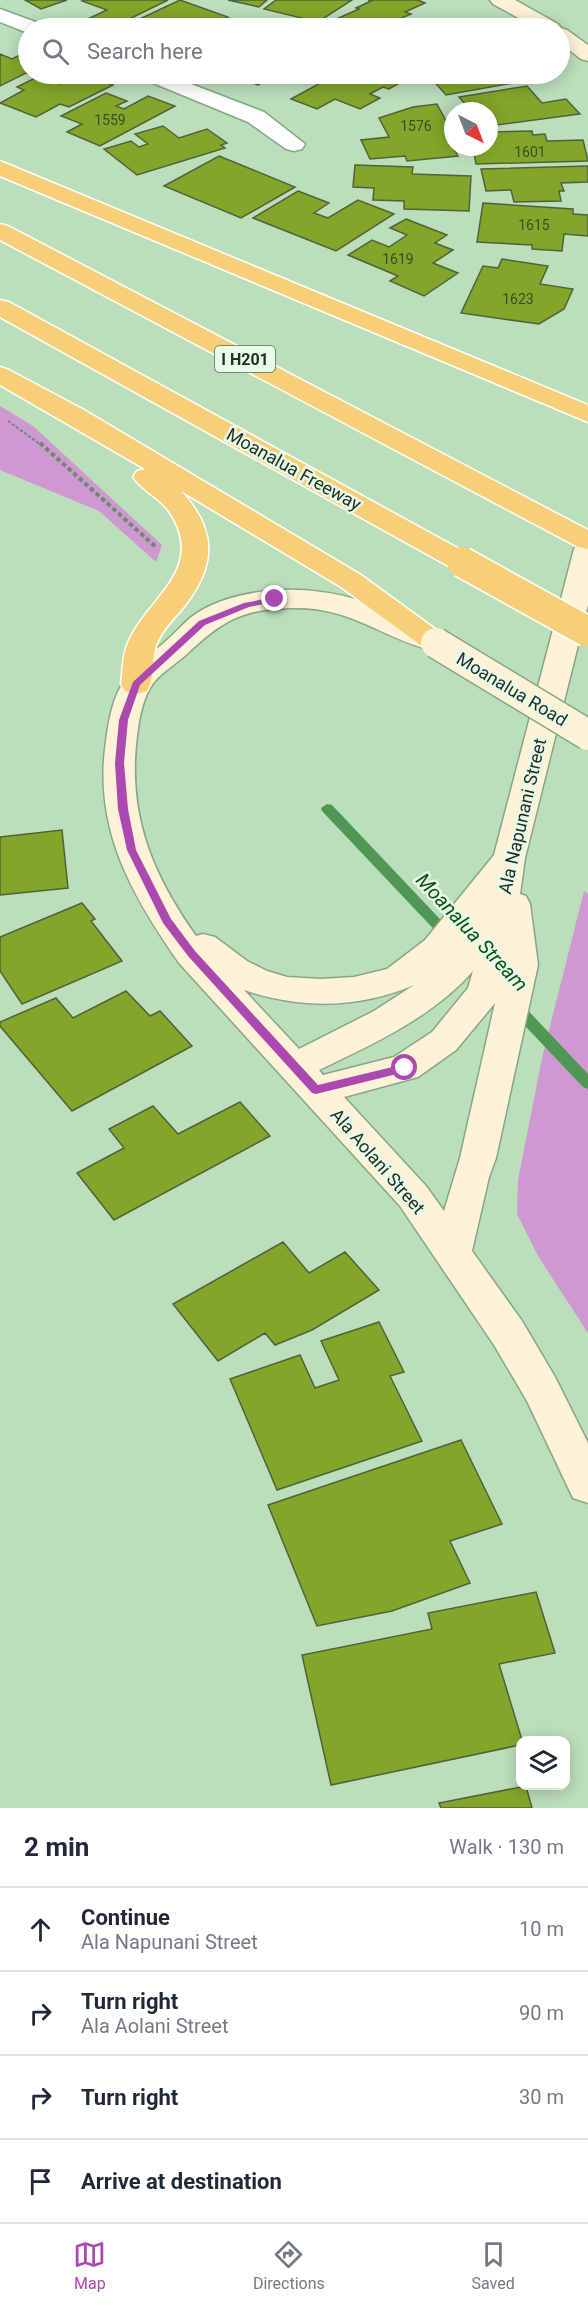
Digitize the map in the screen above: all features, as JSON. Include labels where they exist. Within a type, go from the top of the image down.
[{"type":"highway","points":[[0,168],[588,414]]},
{"type":"highway","name":"I H201","points":[[0,231],[588,541]]},
{"type":"highway","name":"Moanalua Freeway","points":[[0,307],[588,632]]},
{"type":"highway","points":[[0,375],[75,416],[351,581],[436,643]]},
{"type":"highway","points":[[0,380],[85,438],[166,489],[188,514],[195,538],[196,556],[185,584],[142,643],[136,684]]},
{"type":"street","points":[[500,0],[533,18]]},
{"type":"street","points":[[0,15],[18,22]]},
{"type":"street","points":[[570,42],[588,55]]},
{"type":"street","points":[[173,84],[256,117],[294,144]]},
{"type":"street","name":"Ala Napunani Street","points":[[305,1079],[388,1074],[405,1068],[444,1041],[484,993],[494,958],[509,858],[588,549]]},
{"type":"street","name":"Moanalua Road","points":[[136,684],[202,623],[247,605],[275,599],[319,600],[354,608],[436,643],[588,735]]},
{"type":"street","name":"Ala Aolani Street","points":[[136,684],[124,720],[119,763],[123,809],[131,850],[167,921],[191,954],[413,1196],[508,1333],[541,1389],[588,1485]]},
{"type":"street","points":[[167,921],[241,974],[265,983],[292,990],[323,992],[354,990],[407,974],[438,947],[509,858]]},
{"type":"street","points":[[305,1079],[359,1035],[420,998],[449,976],[467,955],[509,858]]},
{"type":"street","points":[[453,1252],[471,1177],[478,1158],[521,965],[509,858]]},
{"type":"path","points":[[0,415],[35,439],[161,551]]},
{"type":"shaded area","points":[[0,406],[33,426],[162,545],[156,562],[99,511],[0,470]]},
{"type":"shaded area","points":[[584,891],[588,894],[588,1333],[538,1256],[517,1214],[518,1180],[542,1058]]},
{"type":"building","points":[[25,0],[67,0],[41,9]]},
{"type":"building","points":[[168,0],[131,18],[90,18],[107,10],[82,1]]},
{"type":"building","points":[[180,0],[228,17],[226,18],[142,18]]},
{"type":"building","points":[[228,0],[267,0],[259,7]]},
{"type":"building","points":[[276,0],[352,0],[324,18],[301,18],[264,9]]},
{"type":"building","points":[[368,0],[418,0],[425,3],[405,12],[411,14],[401,18],[339,18],[371,1]]},
{"type":"building","points":[[0,54],[12,59],[18,56],[18,77],[0,86]]},
{"type":"building","points":[[23,84],[113,85],[69,107],[60,104],[36,117],[0,103],[24,90],[17,87]]},
{"type":"building","points":[[319,84],[398,84],[389,89],[383,87],[370,94],[380,98],[360,109],[335,99],[317,109],[291,99]]},
{"type":"building","points":[[436,84],[507,84],[446,95]]},
{"type":"building","points":[[527,86],[542,103],[566,99],[580,114],[498,125],[498,102],[463,102],[459,97]]},
{"type":"building","points":[[106,93],[127,101],[116,106],[124,109],[148,96],[175,106],[100,146],[67,132],[82,124],[61,116]]},
{"type":"building","points":[[437,104],[444,117],[444,156],[458,156],[407,161],[405,156],[370,159],[361,140],[389,137],[379,118],[413,107]]},
{"type":"building","points":[[163,126],[179,138],[207,129],[227,143],[221,145],[225,148],[137,175],[104,149],[131,141],[139,147],[148,144],[135,134]]},
{"type":"building","points":[[532,131],[533,135],[545,134],[547,141],[583,140],[588,161],[476,164],[475,156],[498,156],[498,132]]},
{"type":"building","points":[[219,156],[295,187],[241,218],[164,186]]},
{"type":"building","points":[[355,165],[413,167],[412,174],[471,176],[469,211],[404,209],[404,201],[373,200],[374,188],[353,187]]},
{"type":"building","points":[[588,166],[588,182],[561,183],[564,191],[559,191],[561,201],[514,202],[511,190],[486,191],[481,169]]},
{"type":"building","points":[[298,191],[329,203],[314,213],[328,218],[358,200],[394,214],[336,251],[253,218]]},
{"type":"building","points":[[483,203],[573,209],[573,214],[588,215],[588,236],[564,234],[562,251],[532,249],[532,245],[477,242]]},
{"type":"building","points":[[406,219],[447,235],[435,243],[453,250],[433,263],[458,273],[424,296],[390,281],[398,276],[348,255],[372,240],[389,247],[407,235],[390,228]]},
{"type":"building","points":[[502,259],[548,266],[540,284],[573,289],[564,309],[539,324],[461,313],[483,266],[498,268]]},
{"type":"building","points":[[62,830],[68,888],[0,895],[0,837]]},
{"type":"building","points":[[82,903],[95,919],[91,921],[122,961],[22,1004],[0,971],[0,937]]},
{"type":"building","points":[[126,991],[150,1016],[160,1011],[192,1046],[72,1111],[0,1026],[0,1022],[56,998],[73,1018]]},
{"type":"building","points":[[240,1102],[270,1136],[114,1220],[77,1173],[124,1148],[109,1129],[153,1106],[178,1134]]},
{"type":"building","points":[[283,1242],[309,1273],[345,1252],[379,1290],[312,1330],[275,1345],[265,1333],[218,1361],[173,1304]]},
{"type":"building","points":[[379,1322],[404,1372],[390,1376],[422,1441],[277,1490],[230,1379],[300,1355],[315,1388],[339,1380],[321,1341]]},
{"type":"building","points":[[461,1440],[502,1524],[450,1541],[470,1583],[392,1611],[317,1626],[268,1505]]},
{"type":"building","points":[[536,1592],[555,1653],[499,1664],[521,1736],[516,1736],[516,1746],[331,1785],[302,1655],[432,1629],[428,1613]]},
{"type":"building","points":[[516,1788],[516,1790],[527,1790],[532,1808],[441,1808],[439,1803]]},
{"type":"waterway","name":"Moanalua Stream","points":[[327,808],[450,938]]},
{"type":"waterway","name":"Moanalua Stream","points":[[515,1006],[588,1083]]},
{"type":"route","points":[[275,599],[247,605],[202,623],[136,684],[124,720],[119,763],[123,809],[131,850],[167,921],[191,954],[316,1090],[405,1068]]}]
